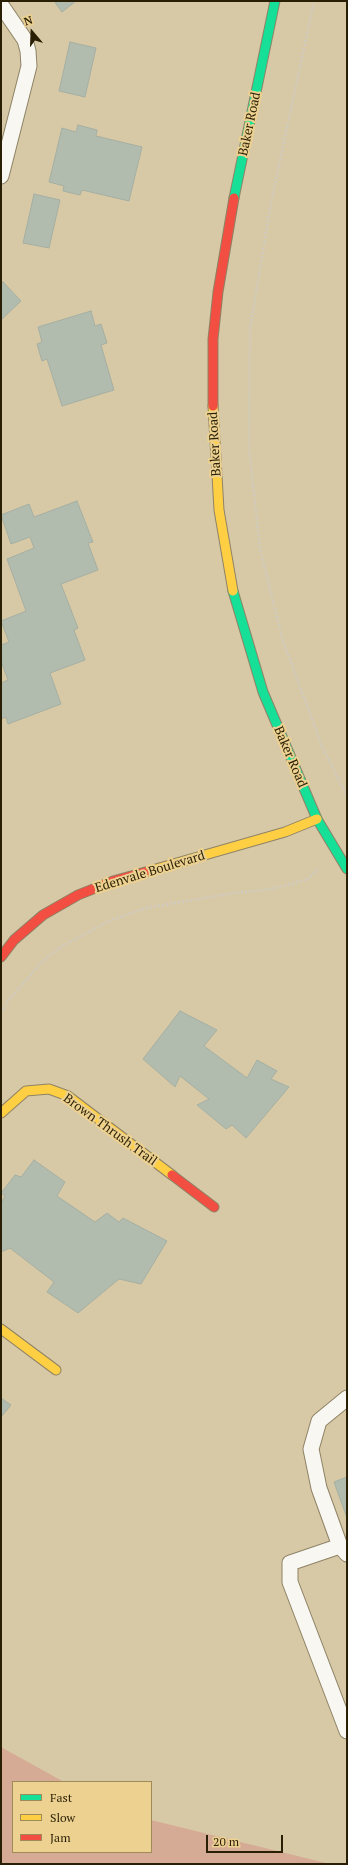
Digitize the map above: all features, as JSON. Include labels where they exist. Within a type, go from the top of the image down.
[{"type":"main road","name":"Baker Road","points":[[275,1],[230,217],[218,292],[213,339],[213,422],[219,510],[235,601],[263,692],[317,819],[347,869]]},
{"type":"main road","name":"Edenvale Boulevard","points":[[1,957],[14,940],[43,915],[78,895],[113,882],[285,832],[317,819]]},
{"type":"main road","name":"Brown Thrush Trail","points":[[1,1113],[26,1091],[49,1089],[68,1096],[214,1207]]},
{"type":"main road","points":[[1,1329],[56,1370]]},
{"type":"lane","points":[[1,5],[25,40],[28,51],[29,66],[1,176]]},
{"type":"lane","points":[[347,1398],[319,1421],[311,1449],[319,1488],[343,1550],[290,1563],[290,1582],[347,1731]]},
{"type":"path","points":[[314,1],[271,203],[250,329],[249,448],[260,549],[283,641],[322,746],[347,796]]},
{"type":"path","points":[[1,1013],[8,1001],[41,963],[59,948],[111,920],[146,908],[234,893],[272,889],[308,879]]},
{"type":"shaded area","points":[[1,1747],[62,1781],[12,1781],[12,1853],[152,1853],[152,1820],[330,1864],[1,1864]]},
{"type":"building","points":[[54,1],[76,1],[62,12]]},
{"type":"building","points":[[70,42],[96,48],[85,97],[59,91]]},
{"type":"building","points":[[78,125],[97,130],[96,136],[142,147],[129,201],[82,190],[80,195],[63,191],[64,186],[49,182],[62,128],[76,132]]},
{"type":"building","points":[[34,194],[60,200],[49,248],[23,243]]},
{"type":"building","points":[[3,282],[21,301],[1,320],[1,284]]},
{"type":"building","points":[[91,311],[95,326],[101,324],[107,343],[101,345],[114,390],[62,406],[47,359],[42,361],[37,344],[42,342],[38,327]]},
{"type":"building","points":[[77,501],[93,542],[88,543],[98,570],[61,584],[78,628],[74,630],[85,660],[50,673],[61,704],[8,724],[6,717],[1,719],[1,683],[8,680],[1,661],[1,645],[9,642],[1,621],[26,611],[7,559],[34,548],[30,537],[11,544],[1,515],[29,504],[34,517]]},
{"type":"building","points":[[180,1011],[217,1030],[204,1046],[247,1078],[257,1060],[277,1071],[271,1079],[289,1087],[246,1138],[232,1125],[226,1129],[197,1105],[209,1099],[180,1076],[175,1087],[143,1059]]},
{"type":"building","points":[[34,1160],[65,1182],[57,1196],[95,1222],[107,1213],[119,1222],[123,1218],[167,1241],[141,1284],[119,1279],[78,1313],[47,1292],[54,1282],[10,1248],[1,1252],[1,1203],[5,1196],[1,1193],[15,1175],[21,1177]]},
{"type":"building","points":[[1,1398],[11,1405],[1,1417]]},
{"type":"building","points":[[347,1477],[347,1518],[334,1482]]},
{"type":"traffic: fast","points":[[234,198],[275,1]]},
{"type":"traffic: fast","points":[[233,591],[263,692],[317,819],[347,869]]},
{"type":"traffic: slow","points":[[213,406],[219,510],[233,591]]},
{"type":"traffic: slow","points":[[149,871],[285,832],[317,819]]},
{"type":"traffic: slow","points":[[1,1113],[26,1091],[49,1089],[68,1096],[172,1175]]},
{"type":"traffic: slow","points":[[1,1329],[56,1370]]},
{"type":"traffic: jam","points":[[213,406],[213,339],[218,292],[234,198]]},
{"type":"traffic: jam","points":[[1,957],[14,940],[43,915],[78,895],[113,881],[149,871]]},
{"type":"traffic: jam","points":[[172,1175],[214,1207]]}]
